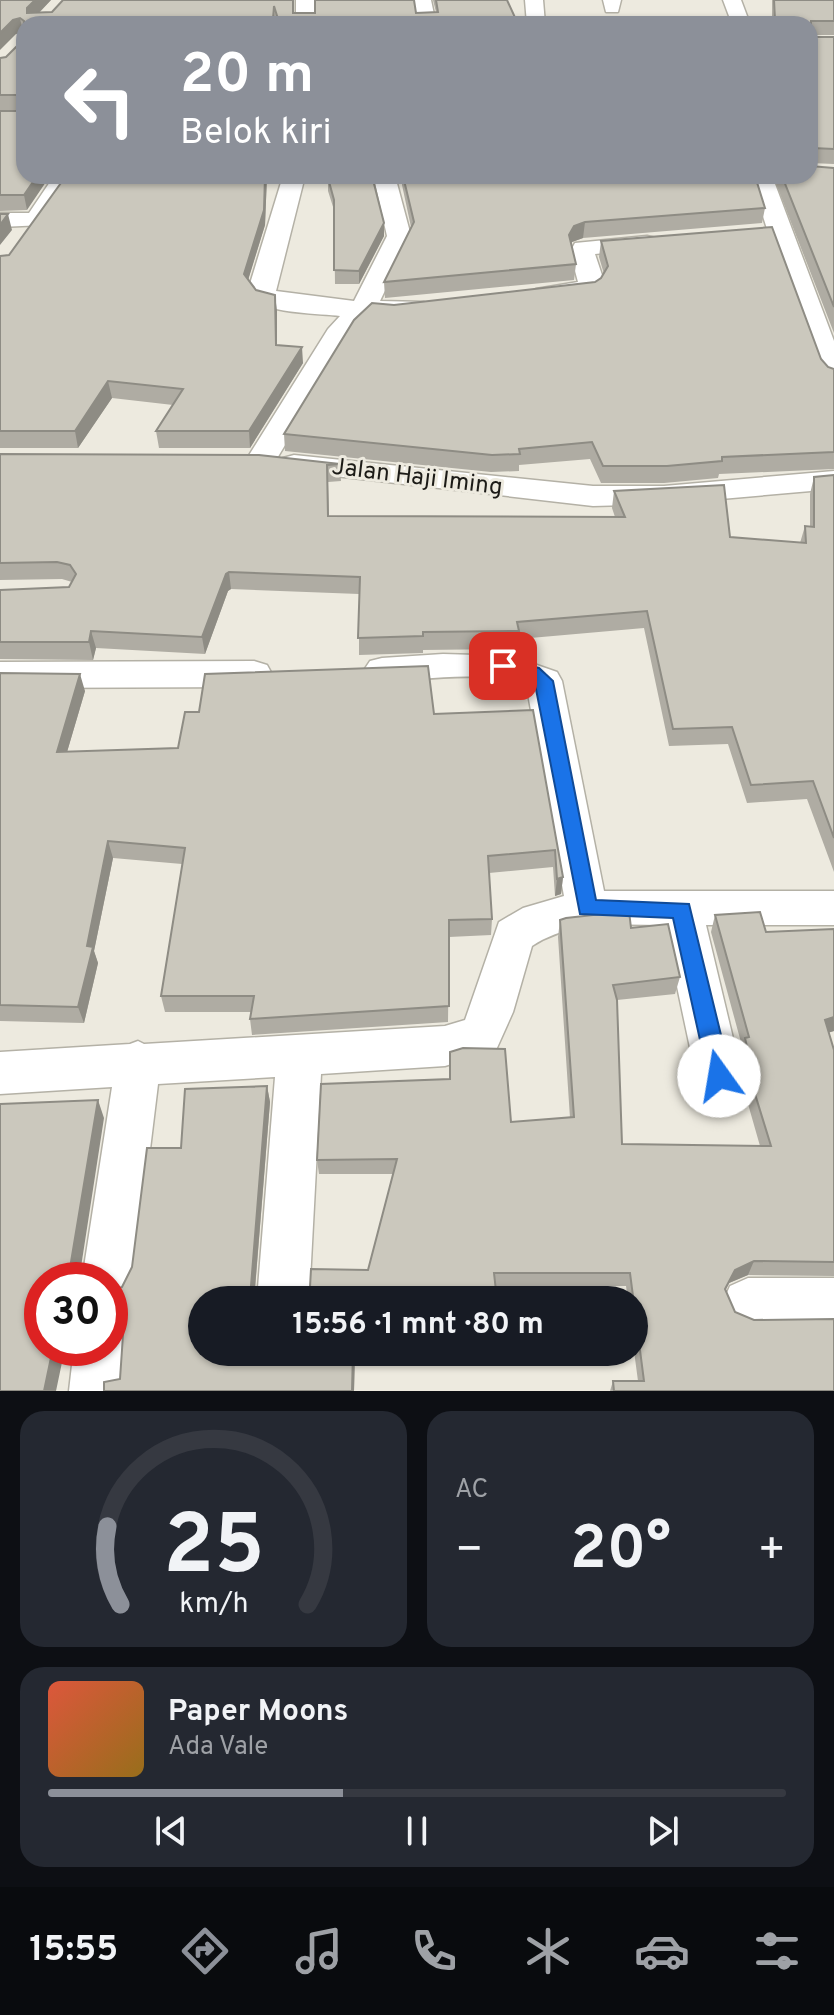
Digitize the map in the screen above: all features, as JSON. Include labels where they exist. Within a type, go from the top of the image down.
[{"type":"street","points":[[19,241],[60,184]]},
{"type":"street","points":[[297,184],[262,287],[264,296],[280,301],[363,309],[394,310],[441,305]]},
{"type":"street","points":[[363,309],[399,236],[386,184]]},
{"type":"street","points":[[764,184],[834,375]]},
{"type":"street","points":[[0,220],[36,220]]},
{"type":"street","points":[[749,234],[780,232]]},
{"type":"street","points":[[520,296],[588,288],[591,281],[582,252],[584,248],[672,240]]},
{"type":"street","name":"Jalan Haji Iming","points":[[363,309],[341,329],[246,460],[593,496],[664,495],[834,480]]},
{"type":"street","points":[[352,671],[503,666],[532,672],[544,681],[587,908]]},
{"type":"street","points":[[0,675],[292,673]]},
{"type":"street","points":[[0,1073],[138,1062],[445,1046],[480,1036],[491,1012],[514,935],[538,920],[587,908],[834,908]]},
{"type":"street","points":[[682,910],[719,1076]]},
{"type":"street","points":[[284,1286],[299,1053]]},
{"type":"street","points":[[110,1262],[138,1062]]},
{"type":"street","points":[[748,1304],[834,1304]]},
{"type":"street","points":[[96,1391],[98,1366]]},
{"type":"building","points":[[0,0],[35,0],[27,8],[27,13],[52,12],[63,0],[293,0],[293,13],[315,13],[315,0],[414,0],[416,13],[438,12],[436,0],[507,0],[514,16],[277,16],[274,6],[273,16],[16,16],[0,33]]},
{"type":"building","points":[[774,0],[834,0],[834,21],[818,21],[818,16],[775,16]]},
{"type":"building","points":[[818,37],[834,37],[834,149],[818,148]]},
{"type":"building","points":[[16,47],[16,95],[0,95],[0,58],[6,57]]},
{"type":"building","points":[[0,111],[16,111],[16,184],[32,184],[24,195],[0,195]]},
{"type":"building","points":[[818,167],[834,168],[834,307],[785,184],[818,184]]},
{"type":"building","points":[[60,184],[265,184],[264,210],[244,274],[256,290],[275,295],[276,345],[302,347],[249,431],[156,431],[183,389],[108,381],[75,431],[0,431],[0,256],[9,255]]},
{"type":"building","points":[[330,184],[374,184],[384,223],[359,271],[334,270],[334,200]]},
{"type":"building","points":[[405,184],[758,184],[765,208],[585,222],[574,226],[569,235],[576,264],[384,282],[414,222]]},
{"type":"building","points":[[0,214],[8,214],[0,225]]},
{"type":"building","points":[[772,227],[821,359],[834,369],[834,452],[722,457],[722,461],[667,466],[603,466],[592,442],[519,449],[520,454],[492,455],[284,434],[354,320],[372,303],[394,305],[595,282],[608,266],[601,241]]},
{"type":"building","points":[[0,454],[259,455],[340,464],[327,465],[328,516],[625,517],[614,491],[724,485],[730,537],[806,543],[805,526],[814,527],[814,477],[834,475],[834,838],[813,781],[751,785],[732,727],[673,729],[647,611],[517,622],[519,631],[423,632],[423,636],[358,638],[360,577],[229,572],[202,637],[91,631],[89,642],[0,642],[0,590],[69,587],[76,574],[70,565],[57,562],[0,563]]},
{"type":"building","points":[[428,666],[434,714],[533,710],[563,877],[557,879],[555,850],[488,856],[492,919],[449,920],[449,1006],[250,1019],[254,996],[161,996],[185,848],[108,841],[87,946],[93,947],[78,1007],[0,1005],[0,673],[80,674],[57,752],[178,748],[185,712],[199,712],[205,674]]},
{"type":"building","points":[[629,911],[631,928],[668,924],[680,977],[613,985],[617,1000],[622,1144],[771,1146],[747,1068],[750,1060],[745,1038],[749,1037],[715,915],[760,912],[766,932],[834,929],[834,1017],[825,1020],[834,1050],[834,1262],[754,1261],[735,1270],[725,1289],[735,1312],[754,1320],[834,1319],[834,1391],[614,1391],[613,1381],[644,1381],[642,1366],[648,1366],[648,1286],[632,1286],[630,1273],[494,1273],[495,1286],[310,1286],[311,1269],[368,1270],[397,1159],[317,1160],[321,1084],[450,1079],[450,1052],[463,1048],[505,1049],[511,1122],[574,1117],[560,920]]},
{"type":"building","points":[[267,1086],[251,1286],[188,1286],[188,1366],[353,1366],[352,1391],[104,1391],[104,1382],[120,1379],[121,1366],[128,1366],[128,1275],[132,1267],[147,1148],[181,1148],[185,1089]]},
{"type":"building","points":[[98,1100],[71,1262],[24,1262],[24,1366],[49,1366],[44,1391],[0,1391],[0,1104]]},
{"type":"route","points":[[503,666],[532,672],[544,681],[587,908],[682,910],[719,1076]]}]
